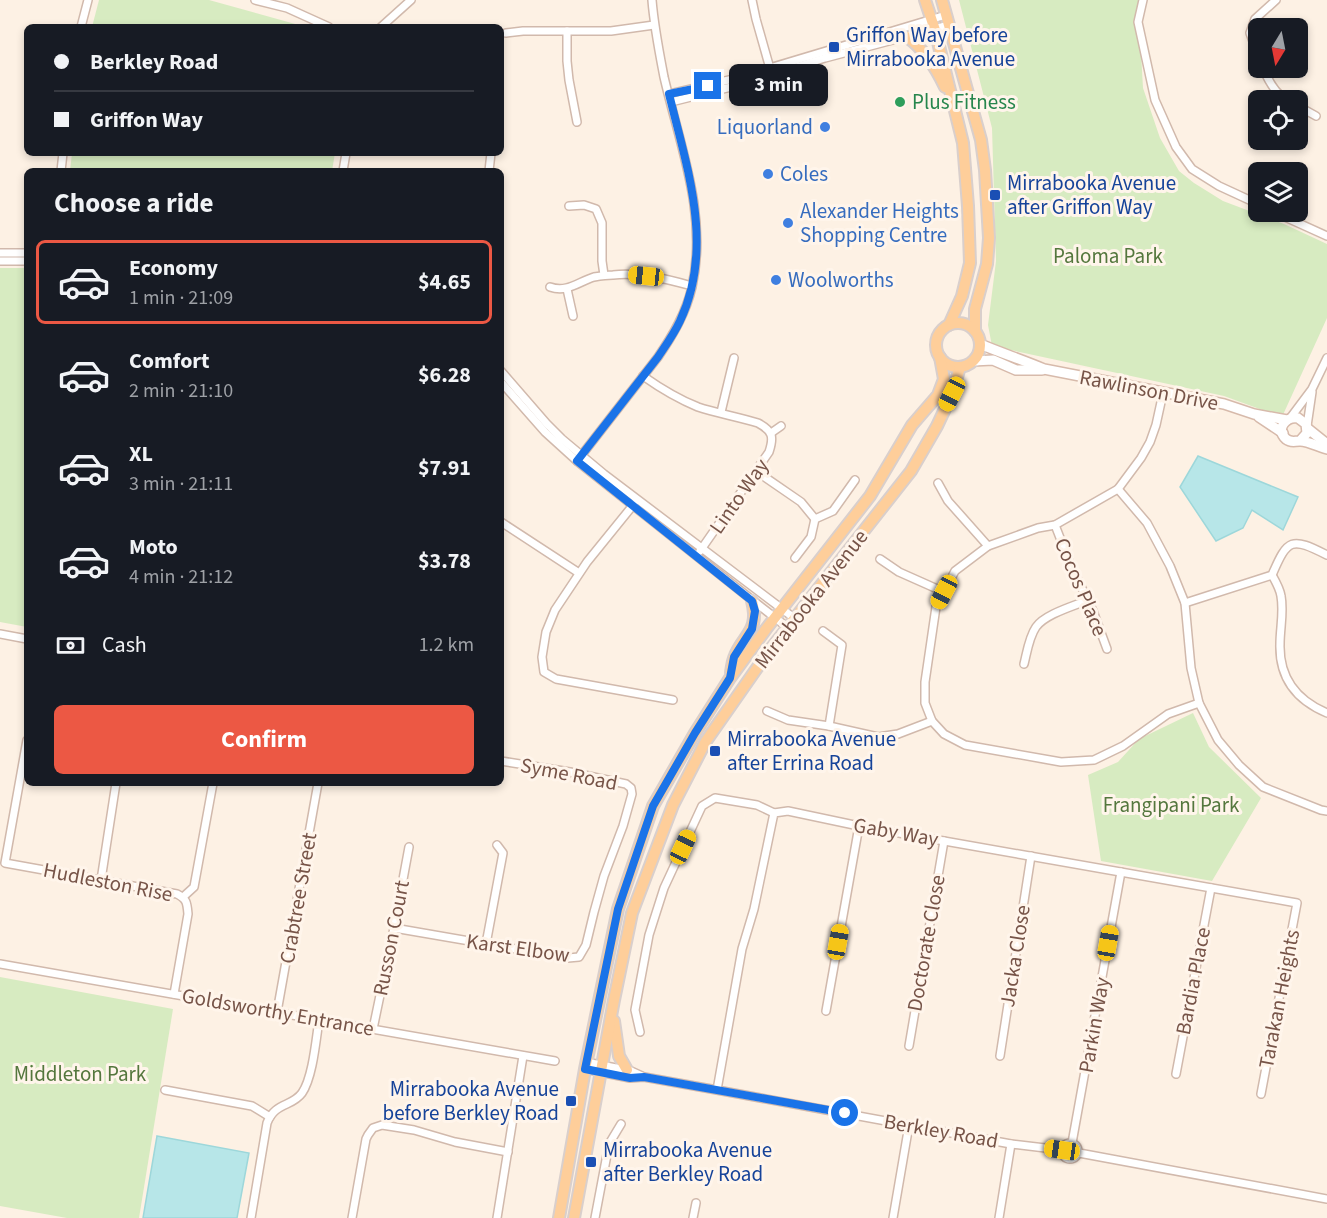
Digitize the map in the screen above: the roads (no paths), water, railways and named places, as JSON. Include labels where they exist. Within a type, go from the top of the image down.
[{"type":"main road","name":"Mirrabooka Avenue","points":[[559,1218],[586,1065],[618,909],[653,806],[730,678],[870,496],[912,425],[938,395],[944,379],[936,344],[940,332],[949,325],[962,296],[970,263],[968,206],[963,143],[925,0]]},
{"type":"main road","points":[[942,0],[981,140],[985,171],[989,237],[982,284],[975,309],[975,331]]},
{"type":"main road","points":[[908,37],[915,42],[935,69],[953,103]]},
{"type":"main road","points":[[940,357],[949,365],[960,367],[973,361],[980,350],[978,337],[969,326],[956,323],[949,325]]},
{"type":"main road","name":"Mirrabooka Avenue","points":[[574,1218],[632,913],[673,805],[706,741],[791,622],[911,471],[937,426],[952,394],[960,367]]},
{"type":"main road","points":[[730,678],[734,657],[752,629],[755,611],[752,601]]},
{"type":"main road","points":[[614,1000],[617,1047],[627,1070]]},
{"type":"street","points":[[82,24],[88,0]]},
{"type":"street","points":[[255,0],[287,8],[322,24]]},
{"type":"street","points":[[384,24],[411,0]]},
{"type":"street","points":[[579,458],[670,339],[680,321],[692,286],[696,264],[697,242],[693,195],[654,26],[652,0]]},
{"type":"street","points":[[752,0],[770,72]]},
{"type":"street","points":[[1143,0],[1138,22],[1155,100],[1176,147],[1192,169],[1219,186],[1248,199]]},
{"type":"street","points":[[1257,18],[1276,0]]},
{"type":"street","points":[[669,94],[770,72],[908,37],[933,24],[948,20]]},
{"type":"street","points":[[671,102],[735,86],[770,72],[948,20]]},
{"type":"street","points":[[506,33],[611,31],[654,26]]},
{"type":"street","points":[[567,32],[569,80],[577,122]]},
{"type":"street","points":[[1308,112],[1316,116]]},
{"type":"street","points":[[569,206],[584,205],[596,209],[602,223],[604,275]]},
{"type":"street","points":[[1296,222],[1327,236]]},
{"type":"street","points":[[0,253],[24,253]]},
{"type":"street","points":[[0,261],[24,261]]},
{"type":"street","points":[[550,287],[560,290],[567,289],[593,278],[617,274],[646,276],[692,286]]},
{"type":"street","points":[[567,289],[573,316]]},
{"type":"street","name":"Rawlinson Drive","points":[[980,344],[1044,369],[1224,404],[1254,414],[1300,419],[1327,444]]},
{"type":"street","points":[[721,412],[734,358]]},
{"type":"street","points":[[1282,433],[1283,426],[1312,389],[1327,358]]},
{"type":"street","name":"Rawlinson Drive","points":[[973,361],[993,360],[1016,370],[1044,369]]},
{"type":"street","name":"Linto Way","points":[[643,376],[674,396],[700,408],[758,423],[771,433],[772,442],[769,452],[699,552]]},
{"type":"street","points":[[504,380],[579,458],[778,614]]},
{"type":"street","points":[[1300,441],[1307,427],[1312,389]]},
{"type":"street","points":[[1163,393],[1150,442],[1118,489],[1055,525],[1038,528],[988,546],[955,571],[936,607],[925,681],[925,703],[932,721],[944,734],[965,745],[1061,762],[1094,760],[1123,746],[1167,714],[1199,703]]},
{"type":"street","name":"Rawlinson Drive","points":[[1254,414],[1282,433],[1286,439],[1327,449]]},
{"type":"street","name":"Linto Way","points":[[771,433],[781,426]]},
{"type":"street","points":[[756,471],[801,502],[815,519]]},
{"type":"street","points":[[815,519],[833,511],[855,480]]},
{"type":"street","points":[[938,483],[948,501],[988,546]]},
{"type":"street","points":[[1118,489],[1147,523],[1170,566],[1185,603],[1191,668],[1199,703],[1218,740],[1239,765],[1263,787],[1327,811]]},
{"type":"street","points":[[635,502],[579,573],[555,610],[546,632],[542,657],[544,672],[556,679],[673,700]]},
{"type":"street","points":[[795,558],[811,537],[815,519]]},
{"type":"street","points":[[504,524],[579,573]]},
{"type":"street","name":"Cocos Place","points":[[1055,525],[1071,566],[1094,611],[1107,649]]},
{"type":"street","points":[[1185,603],[1272,575],[1285,549],[1295,543],[1306,544],[1327,555]]},
{"type":"street","points":[[699,552],[752,601],[791,622]]},
{"type":"street","points":[[880,559],[899,572],[944,592]]},
{"type":"street","points":[[1272,575],[1281,596],[1280,645],[1283,670],[1297,694],[1305,702],[1327,713]]},
{"type":"street","points":[[1024,664],[1031,638],[1038,625],[1047,618],[1088,600]]},
{"type":"street","points":[[823,631],[842,645],[829,726]]},
{"type":"street","points":[[0,634],[24,638]]},
{"type":"street","points":[[767,711],[788,720],[878,737],[898,734],[932,721]]},
{"type":"street","name":"Hudleston Rise","points":[[24,757],[5,863],[177,894],[183,897],[188,914],[174,994]]},
{"type":"street","name":"Syme Road","points":[[504,761],[626,784],[631,788],[632,794]]},
{"type":"street","points":[[101,880],[116,786]]},
{"type":"street","points":[[183,897],[194,887],[212,786]]},
{"type":"street","name":"Crabtree Street","points":[[277,1012],[317,786]]},
{"type":"street","name":"Karst Elbow","points":[[394,928],[568,958],[579,957],[586,945],[602,884],[624,825],[632,794]]},
{"type":"street","name":"Gaby Way","points":[[640,1032],[635,1010],[649,935],[664,888],[702,806],[715,798],[757,805],[774,813],[788,811],[859,826],[1297,903]]},
{"type":"street","points":[[717,1090],[742,949],[774,813]]},
{"type":"street","points":[[826,1011],[859,826]]},
{"type":"street","name":"Doctorate Close","points":[[909,1046],[944,841]]},
{"type":"street","points":[[486,944],[503,853],[497,845]]},
{"type":"street","name":"Russon Court","points":[[373,1029],[408,847]]},
{"type":"street","name":"Jacka Close","points":[[1000,1056],[1031,856]]},
{"type":"street","name":"Parkin Way","points":[[1072,1143],[1121,872]]},
{"type":"street","name":"Bardia Place","points":[[1176,1074],[1211,888]]},
{"type":"street","name":"Tarakan Heights","points":[[1261,1094],[1297,903]]},
{"type":"street","name":"Goldsworthy Entrance","points":[[0,964],[555,1061]]},
{"type":"street","points":[[251,1218],[266,1128],[270,1117],[278,1108],[298,1097],[306,1086],[319,1020]]},
{"type":"street","points":[[497,1218],[522,1056]]},
{"type":"street","name":"Berkley Road","points":[[586,1065],[630,1078],[644,1077]]},
{"type":"street","name":"Berkley Road","points":[[601,1069],[627,1070],[644,1077],[1011,1144],[1062,1150]]},
{"type":"street","points":[[165,1090],[252,1107],[270,1117]]},
{"type":"street","points":[[595,1218],[609,1144],[621,1124]]},
{"type":"street","points":[[893,1218],[909,1125]]},
{"type":"street","points":[[352,1218],[366,1139],[376,1126],[414,1130],[455,1142],[508,1152]]},
{"type":"street","points":[[1072,1143],[1077,1146],[1079,1153],[1075,1158],[1069,1159],[1064,1156],[1062,1150],[1065,1144],[1072,1143]]},
{"type":"street","points":[[999,1218],[1011,1144]]},
{"type":"street","points":[[1079,1153],[1327,1199]]},
{"type":"street","points":[[693,1218],[696,1203]]},
{"type":"water","points":[[1198,456],[1298,497],[1283,530],[1252,510],[1243,528],[1216,541],[1180,487]]},
{"type":"water","points":[[157,1136],[249,1153],[237,1218],[143,1218]]},
{"type":"place","name":"Griffon Way before Mirrabooka Avenue","points":[[834,47]]},
{"type":"place","name":"Plus Fitness","points":[[900,102]]},
{"type":"place","name":"Liquorland","points":[[825,127]]},
{"type":"place","name":"Coles","points":[[768,174]]},
{"type":"place","name":"Mirrabooka Avenue after Griffon Way","points":[[995,195]]},
{"type":"place","name":"Alexander Heights Shopping Centre","points":[[788,223]]},
{"type":"place","name":"Woolworths","points":[[776,280]]},
{"type":"place","name":"Mirrabooka Avenue after Errina Road","points":[[715,751]]},
{"type":"place","name":"Mirrabooka Avenue before Berkley Road","points":[[571,1101]]},
{"type":"place","name":"Mirrabooka Avenue after Berkley Road","points":[[591,1162]]},
{"type":"park label","name":"Paloma Park","points":[[1108,256]]},
{"type":"park label","name":"Frangipani Park","points":[[1171,805]]},
{"type":"park label","name":"Middleton Park","points":[[80,1074]]}]
